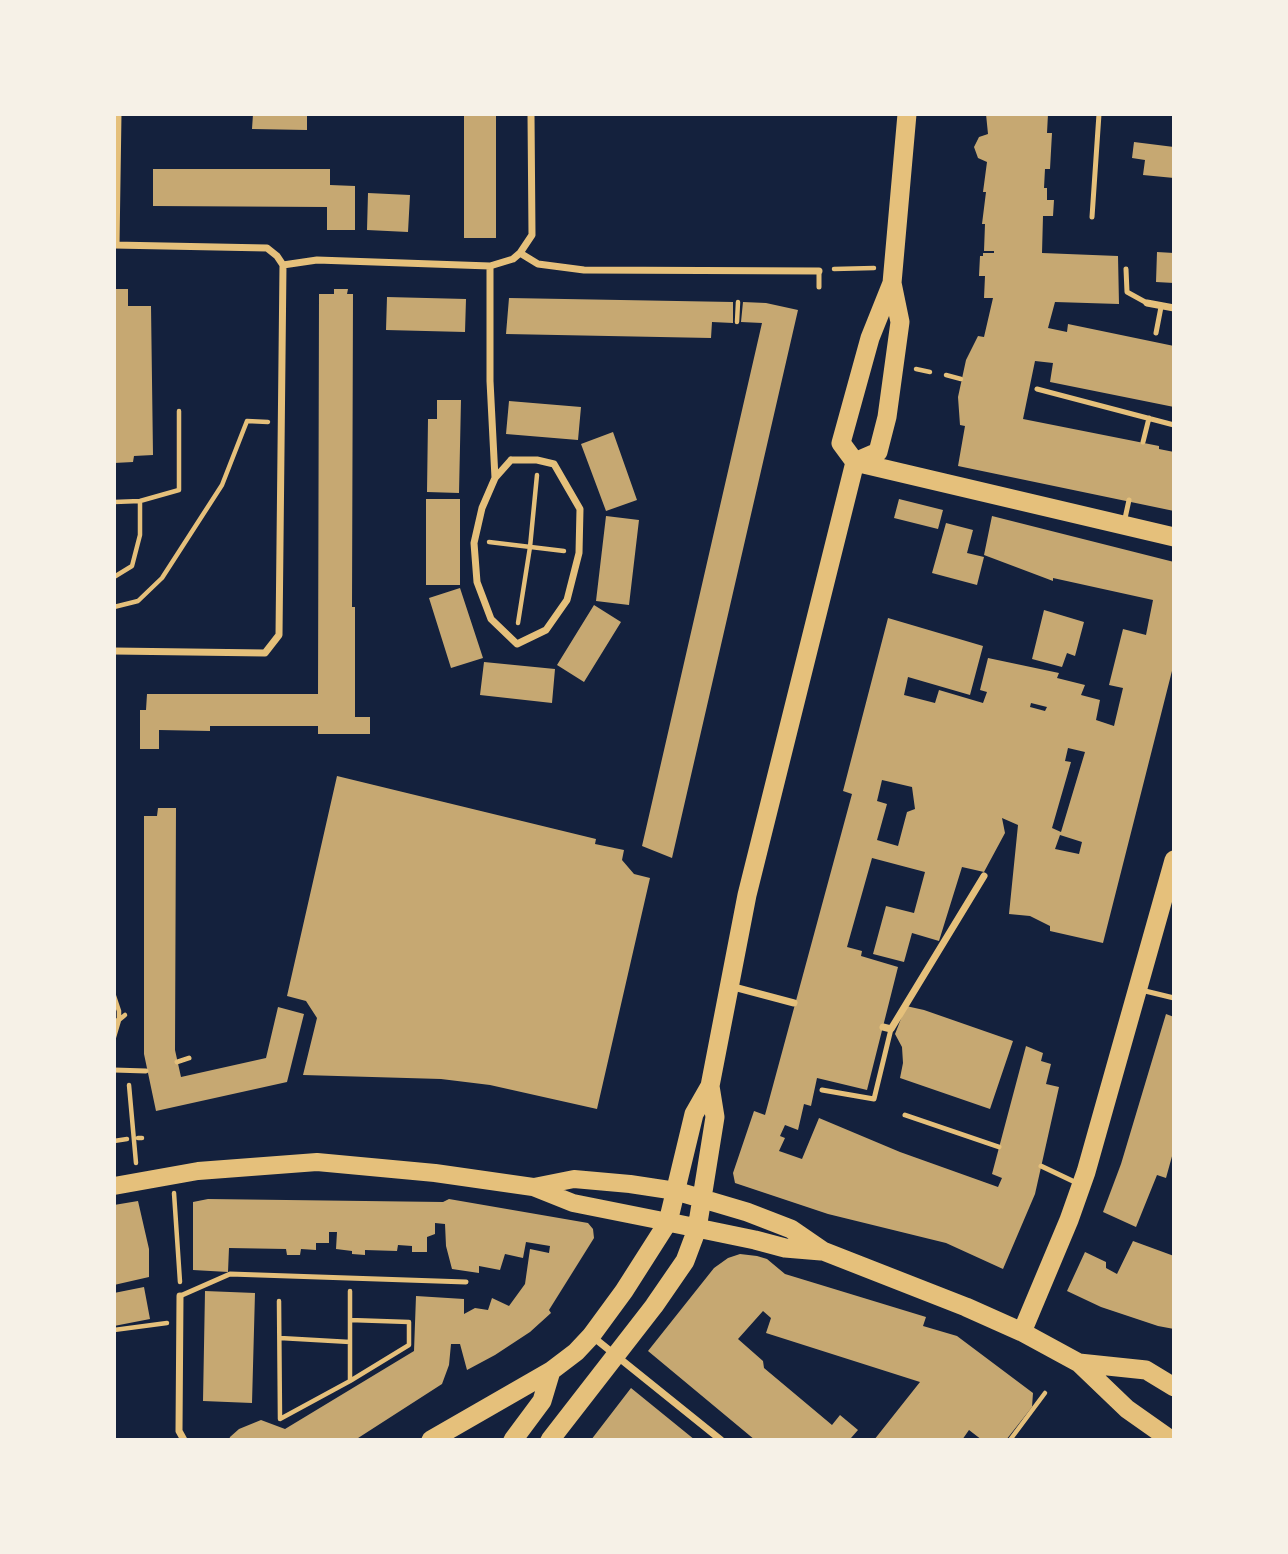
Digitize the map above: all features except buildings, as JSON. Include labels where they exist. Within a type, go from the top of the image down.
[{"type":"highway","points":[[855,462],[878,452],[887,417],[900,322],[893,276],[907,114]]},
{"type":"highway","points":[[893,276],[866,351],[841,443],[855,462],[1174,537]]},
{"type":"highway","points":[[430,1440],[551,1371],[576,1352],[624,1291],[668,1222],[694,1114],[710,1086],[766,815],[855,462]]},
{"type":"highway","points":[[1023,1332],[1082,1185],[1174,860]]},
{"type":"highway","points":[[550,1440],[685,1262],[697,1229],[715,1117],[710,1086]]},
{"type":"highway","points":[[676,1191],[747,1212],[792,1229],[822,1251],[1023,1332],[1080,1363],[1128,1409],[1171,1440]]},
{"type":"highway","points":[[668,1222],[785,1248],[822,1251]]},
{"type":"highway","points":[[1080,1363],[1146,1370],[1174,1387]]},
{"type":"highway","points":[[513,1440],[542,1401],[551,1371]]},
{"type":"main road","points":[[114,1186],[172,1175],[317,1162],[435,1173],[533,1187],[573,1203],[668,1222]]},
{"type":"main road","points":[[533,1187],[574,1179],[676,1191]]},
{"type":"street","points":[[114,651],[265,653],[279,635],[283,265],[267,248],[115,245],[118,114]]},
{"type":"street","points":[[283,265],[317,260],[490,266],[513,259],[532,235],[531,114]]},
{"type":"street","points":[[520,253],[538,264],[584,270],[819,271]]},
{"type":"street","points":[[490,266],[490,381],[495,478]]},
{"type":"street","points":[[1147,303],[1174,308]]},
{"type":"street","points":[[511,460],[537,460],[554,464],[580,509],[579,553],[567,600],[546,630],[517,644],[491,619],[477,582],[474,543],[482,508],[495,478],[511,460]]},
{"type":"street","points":[[887,1028],[984,876]]},
{"type":"street","points":[[729,985],[794,1003]]},
{"type":"street","points":[[180,1296],[179,1430],[184,1440]]},
{"type":"street","points":[[591,1336],[721,1440]]},
{"type":"lane","points":[[1092,217],[1099,114]]},
{"type":"lane","points":[[1126,269],[1127,292],[1147,303]]},
{"type":"lane","points":[[819,271],[819,287]]},
{"type":"lane","points":[[1156,333],[1161,307]]},
{"type":"lane","points":[[1037,389],[1174,425]]},
{"type":"lane","points":[[1143,442],[1149,418]]},
{"type":"lane","points":[[1123,526],[1129,500]]},
{"type":"lane","points":[[1138,989],[1174,999]]},
{"type":"lane","points":[[822,1090],[874,1099],[887,1028]]},
{"type":"lane","points":[[177,1062],[190,1058]]},
{"type":"lane","points":[[114,1070],[146,1071]]},
{"type":"lane","points":[[905,1115],[999,1147]]},
{"type":"lane","points":[[1041,1166],[1082,1185]]},
{"type":"lane","points":[[180,1296],[230,1275],[466,1282]]},
{"type":"path","points":[[819,271],[893,276]]},
{"type":"path","points":[[737,322],[738,302]]},
{"type":"path","points":[[916,369],[930,372]]},
{"type":"path","points":[[946,375],[961,379]]},
{"type":"path","points":[[114,502],[140,501],[178,490],[179,411]]},
{"type":"path","points":[[114,607],[138,601],[162,578],[222,485],[247,421],[281,423]]},
{"type":"path","points":[[517,644],[530,547],[537,460]]},
{"type":"path","points":[[114,577],[132,566],[140,535],[140,501]]},
{"type":"path","points":[[474,543],[485,541],[579,553]]},
{"type":"path","points":[[114,996],[119,1011],[114,1037]]},
{"type":"path","points":[[116,1020],[125,1015]]},
{"type":"path","points":[[122,1080],[130,1086],[138,1181]]},
{"type":"path","points":[[114,1141],[127,1139]]},
{"type":"path","points":[[172,1175],[179,1245],[180,1296]]},
{"type":"path","points":[[350,1298],[350,1381]]},
{"type":"path","points":[[279,1301],[280,1419],[410,1345],[409,1322],[350,1320]]},
{"type":"path","points":[[114,1330],[178,1321]]},
{"type":"path","points":[[280,1338],[350,1342]]},
{"type":"path","points":[[1010,1440],[1045,1393]]}]
